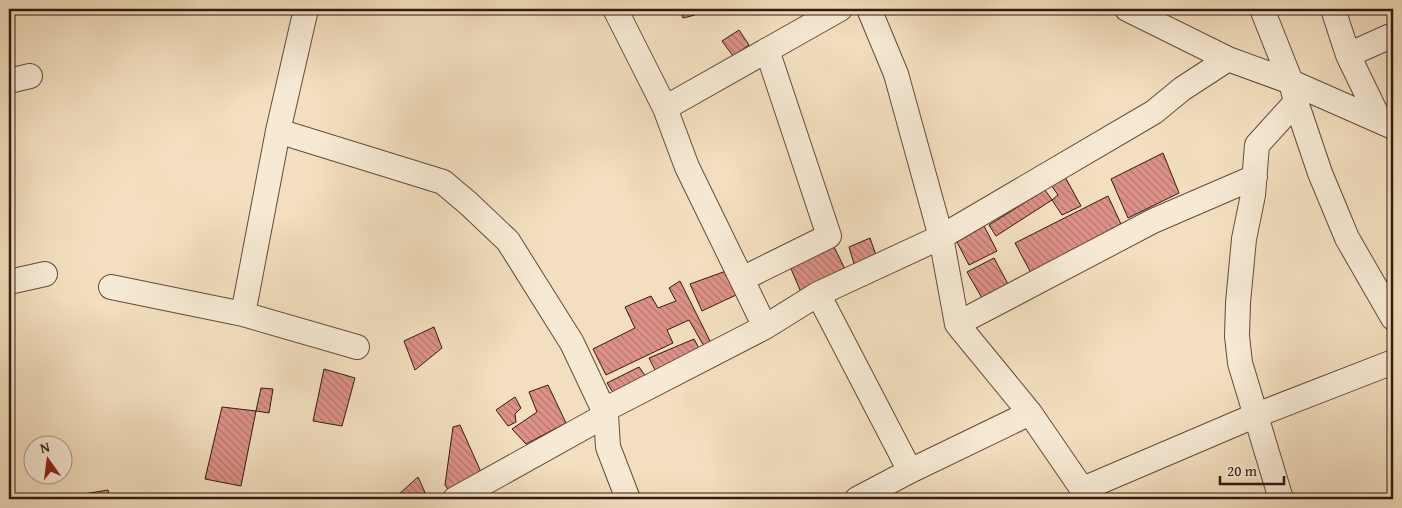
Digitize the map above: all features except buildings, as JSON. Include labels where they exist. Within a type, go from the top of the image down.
[{"type":"street","points":[[243,314],[278,131],[306,9]]},
{"type":"street","points":[[615,9],[665,108],[687,167],[765,327]]},
{"type":"street","points":[[665,108],[840,9]]},
{"type":"street","points":[[869,9],[896,74],[941,237],[958,324],[1030,413],[1086,494],[1254,416],[1393,362]]},
{"type":"street","points":[[1127,9],[1294,92],[1346,107],[1387,124]]},
{"type":"street","points":[[1262,9],[1294,92],[1320,173],[1347,238],[1393,317]]},
{"type":"street","points":[[1333,9],[1348,55],[1387,124]]},
{"type":"street","points":[[1348,55],[1393,35]]},
{"type":"street","points":[[742,279],[829,236],[767,50]]},
{"type":"street","points":[[628,499],[608,447],[606,415],[608,408],[765,327],[818,294],[941,237],[1154,112],[1182,89],[1228,59]]},
{"type":"street","points":[[1281,499],[1254,416],[1240,363],[1236,336],[1244,239],[1253,195],[1256,145],[1294,92]]},
{"type":"street","points":[[278,131],[443,182],[469,204],[508,241],[572,344],[606,415]]},
{"type":"street","points":[[958,324],[1153,221],[1254,176]]},
{"type":"street","points":[[9,282],[45,274]]},
{"type":"street","points":[[111,287],[243,314],[357,347]]},
{"type":"street","points":[[818,294],[910,471]]},
{"type":"street","points":[[857,499],[1030,413]]},
{"type":"street","points":[[455,499],[606,415]]}]
